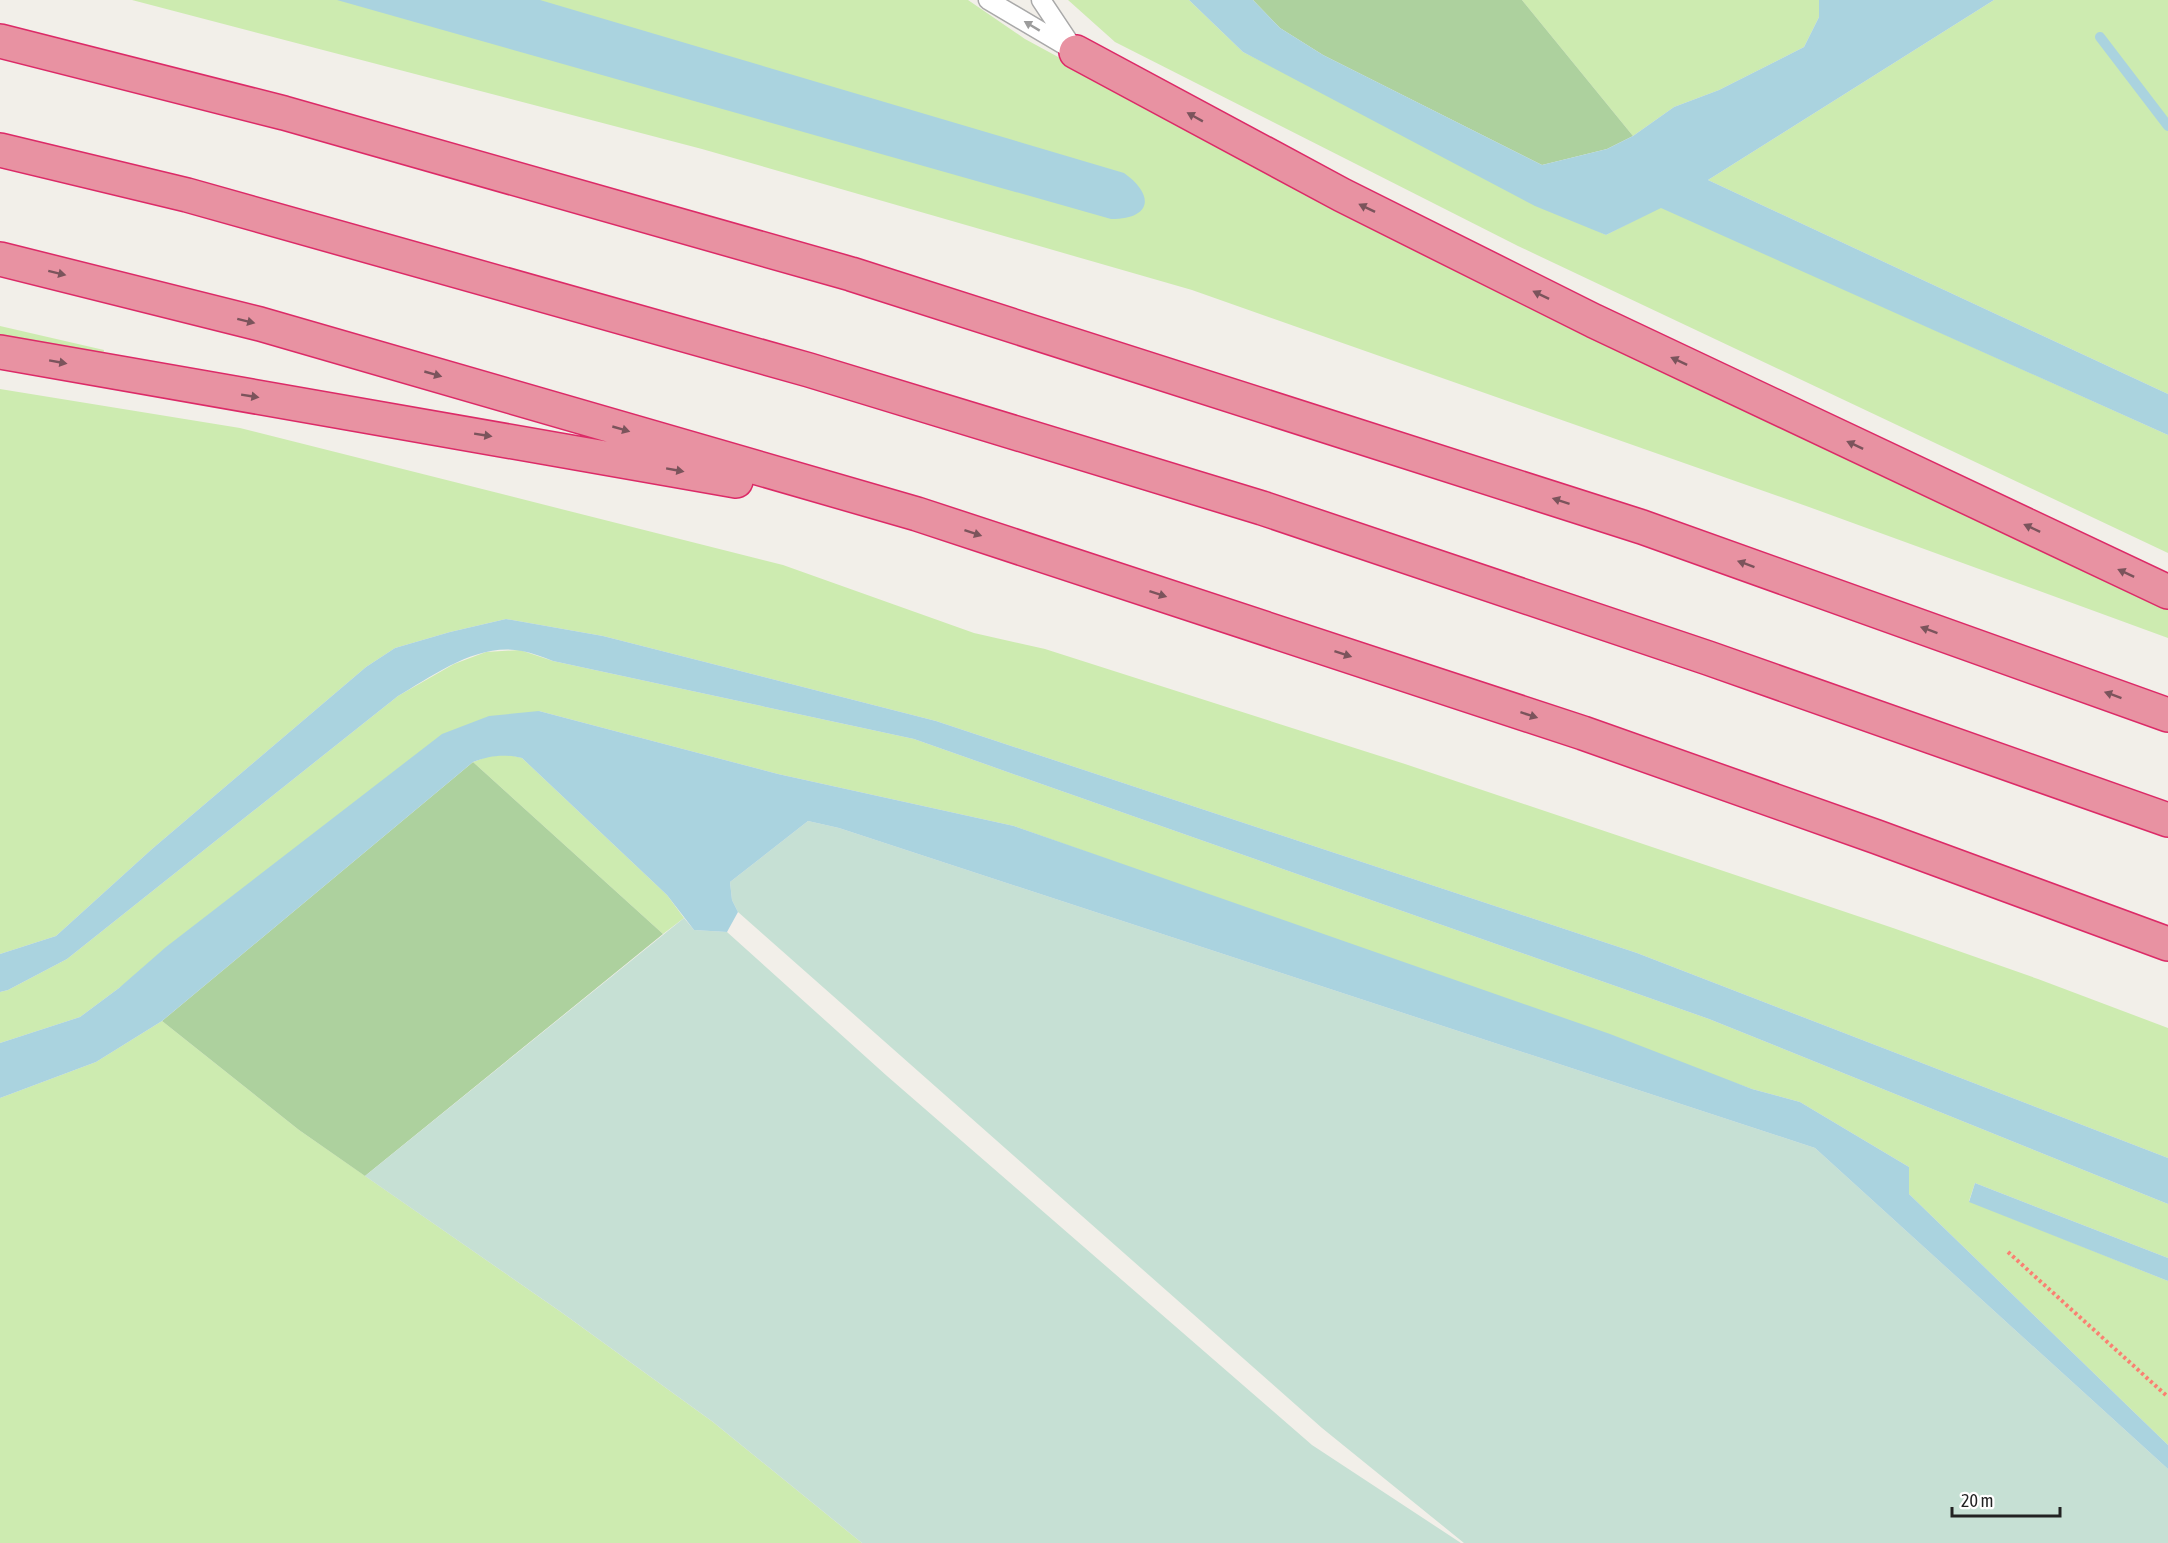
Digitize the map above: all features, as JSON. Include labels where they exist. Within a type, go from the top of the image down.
[{"type":"highway","points":[[0,41],[284,113],[851,274],[1642,527],[2168,715]]},
{"type":"highway","points":[[1076,52],[1342,195],[1573,311],[2168,592]]},
{"type":"highway","points":[[0,150],[188,195],[798,367],[1262,508],[1708,658],[2168,820]]},
{"type":"highway","points":[[0,259],[271,327],[917,514],[1583,733],[1877,837],[2168,944]]},
{"type":"highway","points":[[0,351],[917,514]]},
{"type":"lane","points":[[988,0],[1076,52]]},
{"type":"lane","points":[[1041,0],[1076,52]]},
{"type":"path","points":[[2008,1252],[2168,1397]]},
{"type":"green space","points":[[132,0],[968,0],[1025,39],[1198,133],[2168,606],[2168,638],[1809,507],[1192,290],[702,149]]},
{"type":"green space","points":[[1068,0],[1189,0],[1243,52],[1606,235],[1661,207],[2168,435],[2168,553],[1518,246],[1115,42]]},
{"type":"green space","points":[[1253,0],[1522,0],[1633,136],[1607,149],[1542,165],[1323,55],[1280,28]]},
{"type":"green space","points":[[1522,0],[1819,0],[1819,17],[1804,47],[1719,90],[1674,107],[1633,136]]},
{"type":"green space","points":[[1994,0],[2168,0],[2168,394],[1708,180]]},
{"type":"green space","points":[[0,326],[104,350],[103,355],[0,337]]},
{"type":"green space","points":[[0,389],[240,428],[783,565],[974,633],[1045,649],[1405,764],[2038,979],[2168,1028],[2168,1158],[1637,953],[936,721],[603,636],[506,619],[395,648],[366,667],[152,849],[56,936],[0,954]]},
{"type":"green space","points":[[520,650],[553,661],[914,739],[1709,1019],[2168,1204],[2168,1258],[1975,1183],[1969,1201],[2168,1281],[2168,1445],[1909,1194],[1909,1167],[1800,1102],[1752,1089],[1014,826],[778,774],[539,711],[119,988],[80,1017],[0,1043],[0,992],[67,959],[398,696],[454,664],[486,652]]},
{"type":"green space","points":[[506,754],[522,758],[667,895],[684,918],[663,934],[473,762],[489,756]]},
{"type":"green space","points":[[473,762],[663,934],[365,1176],[299,1130],[162,1021]]},
{"type":"green space","points":[[808,821],[839,828],[1815,1148],[2168,1469],[2168,1543],[1464,1543],[1322,1428],[738,912],[732,900],[730,882]]},
{"type":"green space","points":[[684,918],[694,930],[727,932],[887,1076],[1312,1445],[1461,1543],[862,1543],[713,1422],[561,1312],[365,1176]]},
{"type":"green space","points":[[162,1021],[299,1130],[561,1312],[713,1422],[862,1543],[0,1543],[0,1098],[96,1062]]},
{"type":"water","points":[[337,0],[540,0],[1124,173],[1141,189],[1145,204],[1135,215],[1111,219]]},
{"type":"water","points":[[1189,0],[1253,0],[1280,28],[1323,55],[1542,165],[1607,149],[1633,136],[1674,107],[1719,90],[1804,47],[1819,17],[1819,0],[1994,0],[1708,180],[2168,394],[2168,435],[1661,208],[1606,235],[1535,206],[1243,52]]},
{"type":"water","points":[[506,619],[603,636],[936,721],[1637,953],[2168,1158],[2168,1204],[1709,1019],[914,739],[506,649],[489,651],[457,662],[398,696],[67,959],[0,992],[0,954],[56,936],[152,849],[366,667],[395,648]]},
{"type":"water","points":[[539,711],[778,774],[1014,826],[1610,1034],[1752,1089],[1800,1102],[1909,1167],[1909,1194],[2168,1445],[2168,1469],[1815,1148],[839,828],[808,821],[730,882],[732,900],[738,912],[727,932],[694,930],[667,895],[522,758],[498,756],[473,762],[162,1021],[96,1062],[0,1098],[0,1043],[80,1017],[119,988],[166,947],[442,734],[489,716]]},
{"type":"water","points":[[1975,1183],[2168,1258],[2168,1281],[1969,1202]]},
{"type":"waterway","points":[[2100,37],[2168,126]]}]
